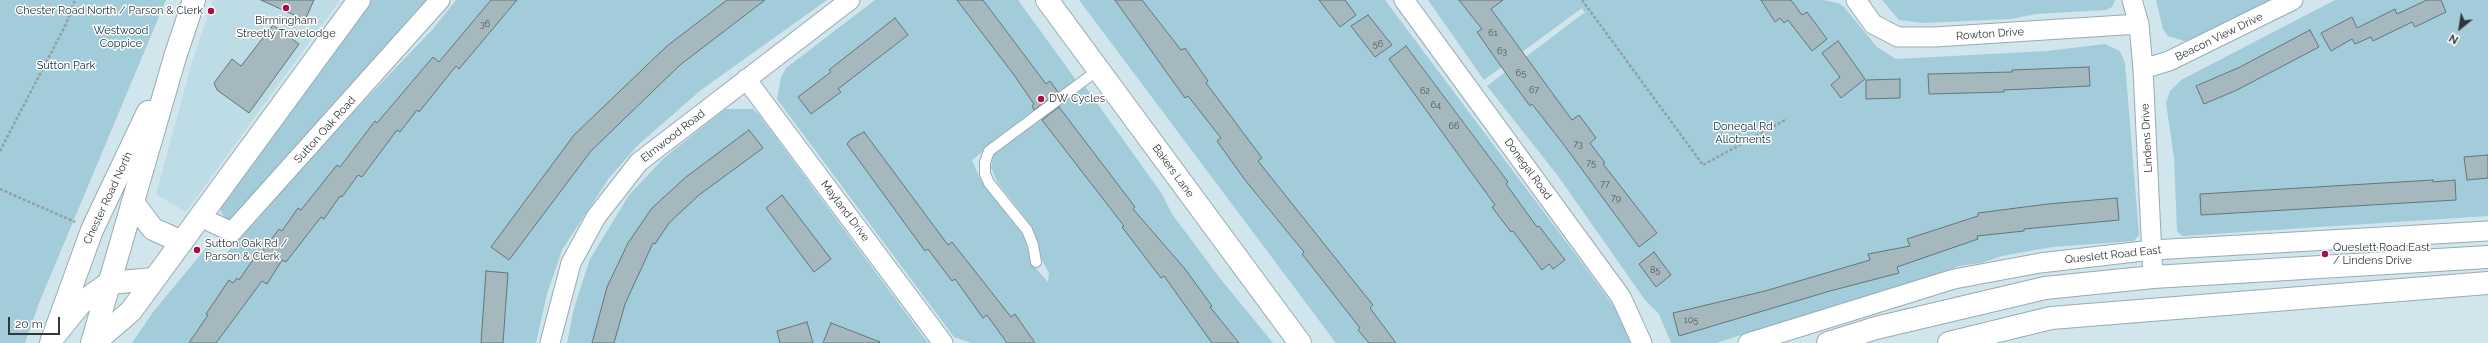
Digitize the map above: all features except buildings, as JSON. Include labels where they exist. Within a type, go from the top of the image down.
[{"type":"main road","name":"Chester Road North","points":[[93,343],[175,57],[194,0]]},
{"type":"main road","points":[[93,343],[131,311],[359,0]]},
{"type":"main road","name":"Bakers Lane","points":[[1047,0],[1300,343]]},
{"type":"main road","name":"Chester Road North","points":[[52,340],[92,230],[175,57]]},
{"type":"main road","points":[[133,203],[153,229],[182,242]]},
{"type":"main road","points":[[1828,343],[1876,328],[2045,288],[2153,277],[2488,257]]},
{"type":"main road","points":[[2152,310],[2153,277]]},
{"type":"main road","points":[[52,340],[81,303],[109,283],[154,279]]},
{"type":"main road","points":[[1949,343],[2051,318],[2488,283]]},
{"type":"street","name":"Sutton Oak Road","points":[[200,217],[232,232],[440,0]]},
{"type":"street","name":"Elmwood Road","points":[[550,343],[571,263],[596,217],[639,162],[850,0]]},
{"type":"street","name":"Donegal Road","points":[[1404,0],[1621,297],[1642,343]]},
{"type":"street","name":"Rowton Drive","points":[[1856,0],[1873,24],[1898,37],[1935,37],[2138,24]]},
{"type":"street","name":"Lindens Drive","points":[[2132,0],[2138,24],[2143,69],[2153,277]]},
{"type":"street","name":"Beacon View Drive","points":[[2143,69],[2169,61],[2293,0]]},
{"type":"street","name":"Mayland Drive","points":[[746,79],[943,343]]},
{"type":"street","name":"Queslett Road East","points":[[1748,343],[1954,279],[2040,263],[2152,250],[2488,231]]},
{"type":"lane","points":[[1036,262],[1033,245],[1026,230],[989,183],[985,174],[985,162],[989,151],[1098,70]]},
{"type":"path","points":[[0,151],[66,24],[75,0]]},
{"type":"path","points":[[1582,0],[1703,165],[1786,119]]},
{"type":"path","points":[[0,189],[92,230]]},
{"type":"shaded area","points":[[213,0],[340,0],[186,212],[156,194],[193,59]]},
{"type":"green space","name":"Sutton Park","points":[[0,0],[166,0],[39,303],[25,343],[0,343]]},
{"type":"green space","points":[[369,0],[432,0],[232,219],[227,219],[222,214],[220,208]]},
{"type":"green space","points":[[456,0],[827,0],[701,90],[638,145],[609,178],[562,250],[547,294],[536,343],[132,343],[153,312],[207,247],[222,258],[337,129],[433,29]]},
{"type":"green space","points":[[875,0],[1018,0],[1076,80],[972,160],[981,181],[1023,235],[1032,264],[1048,282],[1049,273],[1039,255],[1036,236],[1032,227],[997,182],[991,167],[994,153],[1084,85],[1162,194],[1172,214],[1219,277],[1273,343],[971,343],[954,337],[777,99],[781,77],[786,68]]},
{"type":"green space","points":[[1079,0],[1385,0],[1585,267],[1634,334],[1637,343],[1336,343]]},
{"type":"green space","name":"Donegal Rd Allotments","points":[[1428,0],[1823,0],[1838,3],[1844,7],[1877,47],[1896,59],[2047,51],[2105,44],[2120,51],[2125,63],[2139,235],[2134,241],[2052,247],[2002,256],[1981,263],[1959,266],[1919,282],[1840,304],[1716,343],[1671,343],[1659,314],[1645,300],[1558,176],[1487,86],[1584,13],[1586,15],[1582,8],[1484,80]]},
{"type":"green space","points":[[1882,0],[2115,0],[2112,7],[2106,10],[2036,14],[2011,19],[1924,23],[1899,20]]},
{"type":"green space","points":[[2156,0],[2273,0],[2195,38],[2184,41],[2168,36],[2163,29]]},
{"type":"green space","points":[[2335,0],[2488,0],[2488,216],[2182,236],[2177,231],[2174,158],[2166,103],[2170,91],[2181,80]]},
{"type":"green space","points":[[725,109],[753,109],[760,116],[928,343],[567,343],[574,308],[590,259],[629,195],[664,158]]},
{"type":"place","name":"Birmingham Streetly Travelodge","points":[[286,8]]},
{"type":"place","name":"Chester Road North / Parson & Clerk","points":[[211,11]]},
{"type":"place","name":"DW Cycles","points":[[1041,99]]},
{"type":"place","name":"Sutton Oak Rd / Parson & Clerk","points":[[197,250]]},
{"type":"place","name":"Queslett Road East / Lindens Drive","points":[[2325,254]]},
{"type":"park label","name":"Westwood Coppice","points":[[121,37]]}]
